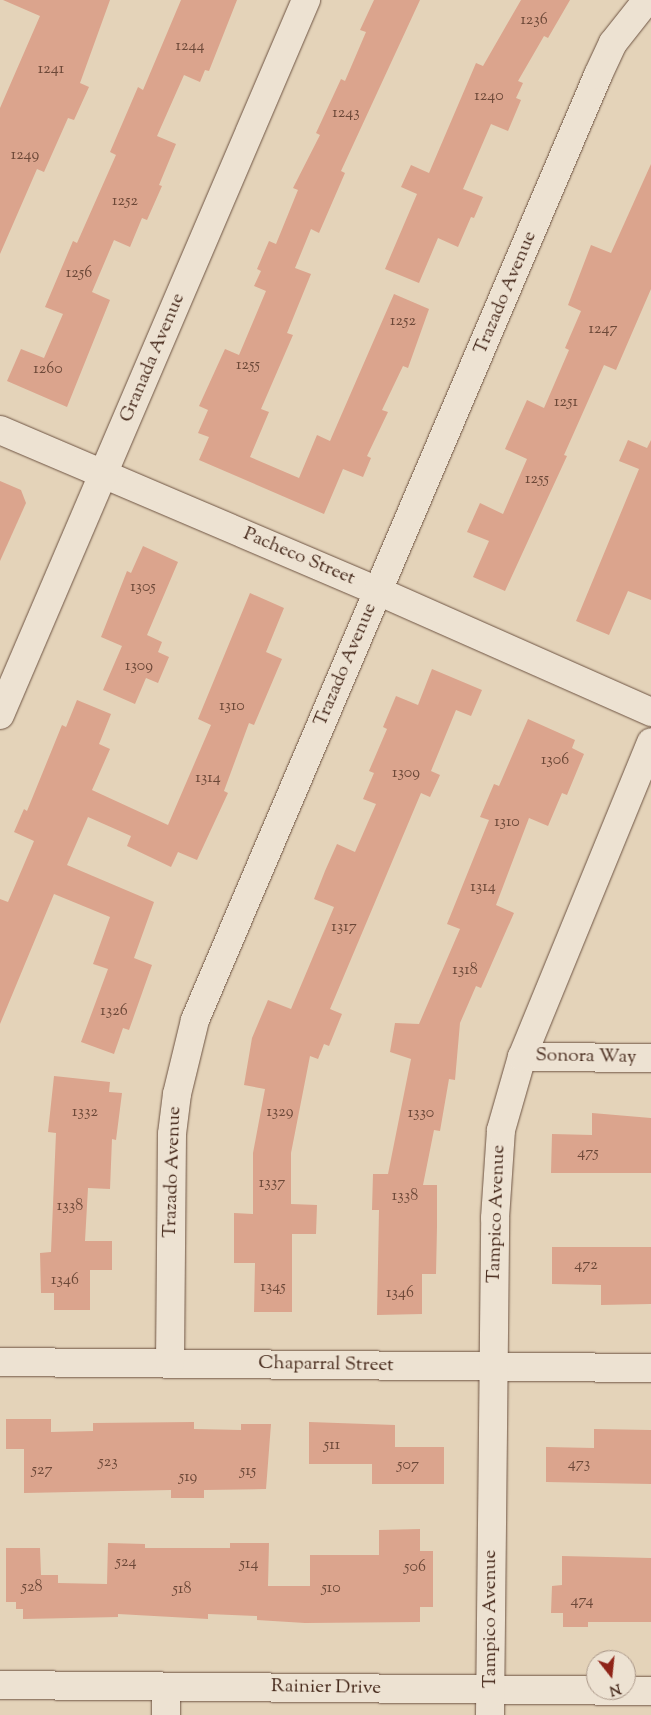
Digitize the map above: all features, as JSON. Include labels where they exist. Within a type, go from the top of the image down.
[{"type":"street","name":"Granada Avenue","points":[[0,715],[306,0]]},
{"type":"street","name":"Trazado Avenue","points":[[170,1363],[172,1134],[184,1057],[199,1011],[609,51],[629,19],[647,0]]},
{"type":"street","name":"Pacheco Street","points":[[0,430],[378,591],[651,712]]},
{"type":"street","name":"Tampico Avenue","points":[[490,1702],[496,1169],[507,1102],[522,1057],[651,742]]},
{"type":"street","name":"Sonora Way","points":[[522,1057],[651,1058]]},
{"type":"street","name":"Chaparral Street","points":[[0,1362],[651,1368]]},
{"type":"street","name":"Rainier Drive","points":[[0,1685],[166,1686],[490,1702],[651,1691]]},
{"type":"street","points":[[166,1686],[166,1715]]},
{"type":"building","points":[[3,0],[110,0],[80,83],[89,87],[74,120],[68,118],[44,172],[37,169],[0,254],[0,108],[40,16]]},
{"type":"building","points":[[181,0],[237,0],[209,71],[205,70],[200,82],[184,75],[157,136],[176,144],[159,185],[162,186],[147,220],[142,218],[130,247],[114,240],[92,292],[110,300],[67,407],[7,381],[21,349],[44,358],[63,314],[45,307],[73,241],[77,243],[116,155],[110,152],[138,87],[143,90]]},
{"type":"building","points":[[374,0],[420,0],[341,171],[345,173],[319,233],[311,229],[295,268],[311,274],[287,333],[293,335],[261,409],[269,412],[250,457],[299,478],[317,435],[330,441],[394,294],[429,309],[408,368],[403,366],[382,410],[388,412],[367,456],[371,458],[363,477],[343,469],[324,514],[199,460],[209,437],[198,433],[208,410],[199,406],[225,349],[239,355],[266,291],[254,286],[261,271],[257,269],[269,241],[276,244],[298,190],[293,188],[320,135],[316,133],[341,79],[345,81],[366,32],[360,30]]},
{"type":"building","points":[[521,0],[570,0],[548,38],[544,36],[518,81],[523,83],[516,98],[521,100],[508,131],[491,124],[463,189],[483,197],[474,218],[471,217],[458,247],[438,238],[419,283],[385,269],[417,194],[401,187],[411,165],[429,173],[476,63],[483,66]]},
{"type":"building","points":[[651,164],[651,289],[616,370],[604,365],[564,455],[567,456],[505,591],[473,577],[489,541],[467,532],[480,503],[503,514],[527,459],[505,449],[527,400],[544,408],[569,350],[565,348],[581,311],[568,305],[591,245],[611,253]]},
{"type":"building","points":[[628,440],[647,448],[651,440],[651,600],[628,591],[609,635],[576,621],[639,469],[619,461]]},
{"type":"building","points":[[0,481],[21,490],[26,503],[0,561]]},
{"type":"building","points":[[143,546],[178,562],[147,635],[162,642],[158,652],[169,657],[158,683],[146,678],[135,704],[103,690],[122,646],[101,637],[127,571],[131,573]]},
{"type":"building","points":[[250,593],[284,608],[266,652],[282,659],[254,725],[249,723],[224,791],[228,793],[197,860],[178,852],[171,867],[127,846],[131,836],[88,817],[67,865],[154,902],[134,958],[152,965],[129,1030],[123,1028],[114,1054],[81,1042],[108,969],[93,964],[110,917],[54,894],[0,1024],[0,899],[8,902],[34,841],[14,832],[24,809],[27,811],[62,725],[66,727],[77,700],[111,714],[99,744],[110,749],[92,790],[168,825],[211,725],[198,719]]},
{"type":"building","points":[[432,669],[482,690],[471,716],[456,710],[431,771],[440,775],[430,797],[421,793],[330,1009],[342,1014],[329,1046],[324,1044],[318,1059],[310,1056],[291,1153],[291,1204],[317,1205],[316,1234],[292,1234],[292,1312],[254,1312],[255,1263],[234,1263],[234,1213],[253,1214],[253,1153],[265,1089],[244,1085],[252,1038],[268,1000],[291,1009],[334,907],[314,899],[325,871],[337,844],[355,852],[376,804],[363,799],[374,773],[369,771],[387,729],[383,727],[396,696],[418,705]]},
{"type":"building","points":[[528,719],[575,740],[572,748],[584,754],[567,795],[562,793],[548,826],[529,818],[496,905],[514,913],[481,988],[476,986],[460,1023],[455,1080],[449,1079],[440,1131],[434,1130],[423,1185],[437,1185],[437,1227],[436,1274],[422,1274],[422,1314],[377,1315],[379,1210],[372,1210],[373,1174],[388,1174],[411,1059],[390,1052],[395,1023],[419,1024],[460,929],[447,924],[489,820],[480,817],[494,784],[499,786]]},
{"type":"building","points":[[54,1076],[110,1082],[109,1092],[122,1093],[116,1140],[112,1139],[110,1189],[88,1188],[85,1241],[112,1241],[112,1270],[90,1270],[90,1310],[54,1310],[54,1293],[41,1293],[40,1253],[51,1252],[56,1133],[48,1132]]},
{"type":"building","points":[[592,1113],[651,1118],[651,1173],[551,1173],[552,1134],[592,1135]]},
{"type":"building","points":[[552,1247],[651,1247],[651,1304],[601,1305],[601,1285],[552,1284]]},
{"type":"building","points":[[6,1419],[51,1419],[51,1432],[93,1431],[93,1423],[194,1422],[194,1429],[241,1430],[241,1424],[271,1424],[266,1489],[204,1490],[204,1498],[171,1498],[171,1490],[24,1493],[24,1449],[6,1449]]},
{"type":"building","points":[[309,1422],[395,1425],[395,1447],[444,1447],[444,1484],[372,1484],[372,1464],[309,1464]]},
{"type":"building","points":[[594,1429],[651,1430],[651,1484],[546,1482],[546,1447],[594,1448]]},
{"type":"building","points":[[420,1529],[420,1551],[433,1551],[433,1607],[420,1607],[420,1622],[305,1623],[257,1620],[257,1616],[208,1614],[208,1619],[118,1614],[118,1617],[23,1619],[23,1609],[16,1609],[16,1602],[6,1602],[6,1548],[40,1548],[41,1575],[58,1575],[58,1583],[107,1584],[108,1543],[145,1544],[145,1548],[230,1548],[230,1543],[269,1543],[268,1586],[310,1586],[310,1555],[379,1555],[379,1530]]},
{"type":"building","points":[[562,1556],[651,1558],[651,1622],[588,1622],[588,1627],[563,1627],[563,1613],[551,1613],[552,1586],[562,1585]]}]
